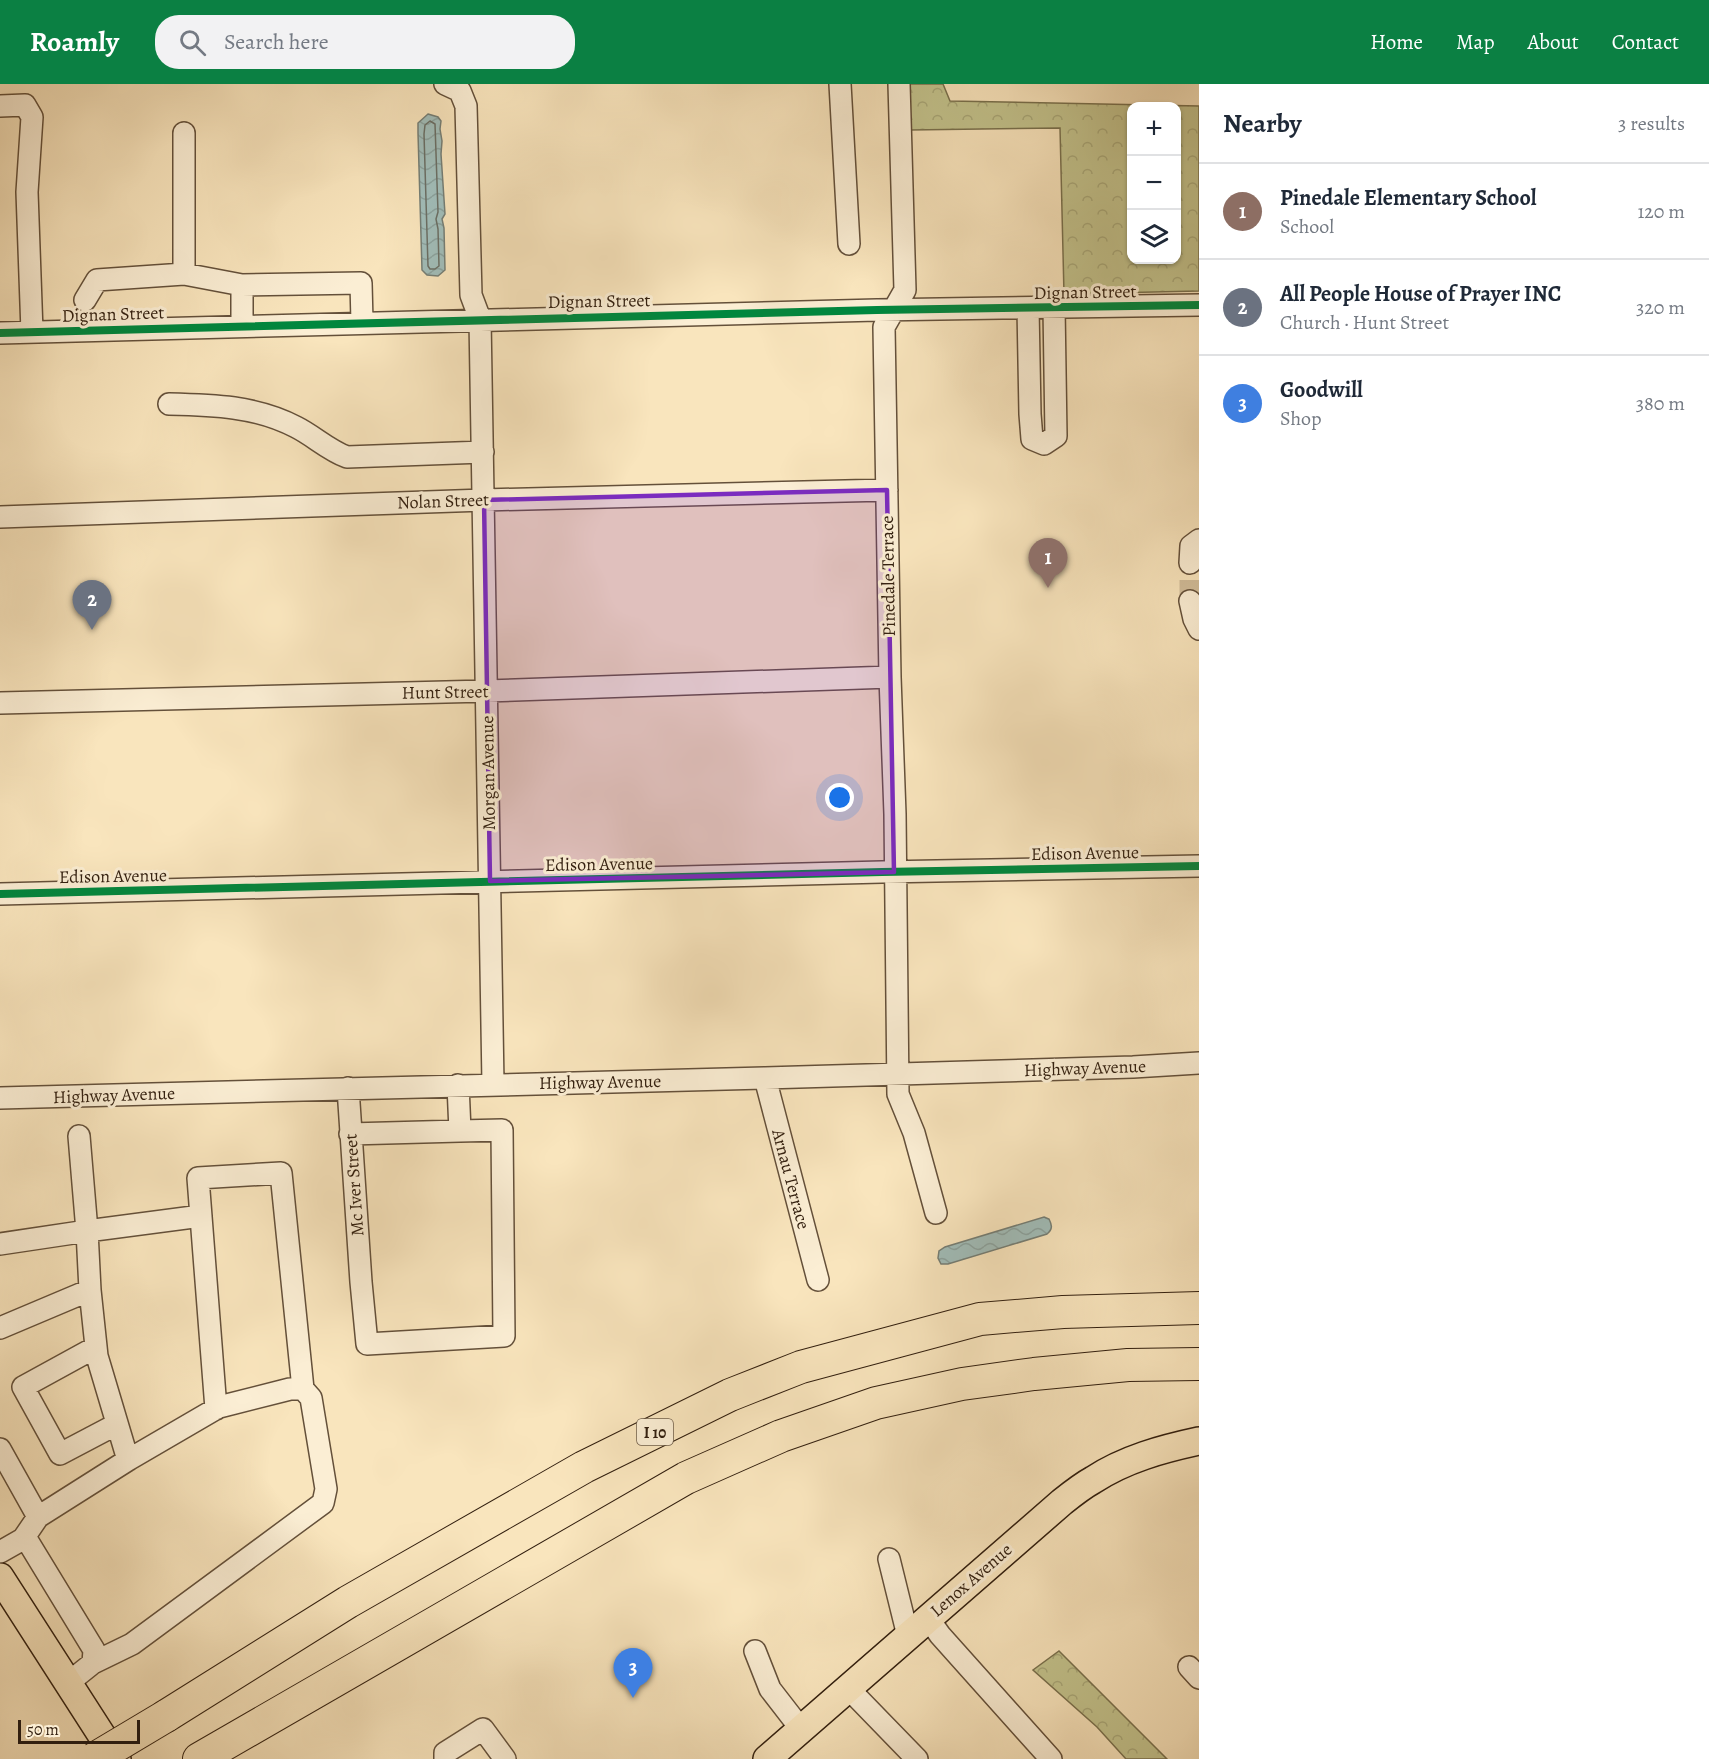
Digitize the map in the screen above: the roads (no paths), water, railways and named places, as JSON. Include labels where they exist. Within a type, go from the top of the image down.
[{"type":"highway","name":"I 10","points":[[94,1759],[348,1602],[584,1467],[730,1395],[791,1371],[980,1319],[1063,1312],[1199,1308]]},
{"type":"highway","points":[[199,1759],[686,1478],[781,1436],[876,1403],[962,1384],[1128,1365],[1199,1364]]},
{"type":"main road","name":"Lenox Avenue","points":[[767,1759],[1062,1502],[1094,1479],[1144,1455],[1199,1441]]},
{"type":"main road","points":[[3,1590],[68,1683],[117,1759]]},
{"type":"street","points":[[840,84],[849,244]]},
{"type":"street","name":"Pinedale Terrace","points":[[899,84],[904,290],[884,327],[890,677],[895,814],[898,1094],[914,1133],[936,1213]]},
{"type":"street","name":"Morgan Avenue","points":[[456,86],[466,106],[471,295],[480,319],[493,1084]]},
{"type":"street","points":[[0,106],[25,105],[32,117],[27,192],[32,332]]},
{"type":"street","points":[[184,133],[184,274]]},
{"type":"street","points":[[85,300],[97,280],[184,274],[242,285],[361,283],[362,322]]},
{"type":"street","points":[[242,285],[242,326]]},
{"type":"street","name":"Dignan Street","points":[[0,333],[895,309],[1199,305]]},
{"type":"street","points":[[1028,308],[1032,439],[1044,444],[1056,436],[1054,307]]},
{"type":"street","points":[[169,404],[221,405],[272,416],[296,427],[332,452],[347,457],[483,452]]},
{"type":"street","name":"Nolan Street","points":[[0,517],[484,500],[886,490]]},
{"type":"street","points":[[1190,563],[1191,546],[1199,540]]},
{"type":"street","points":[[1190,602],[1199,629]]},
{"type":"street","name":"Hunt Street","points":[[0,703],[486,691],[890,677]]},
{"type":"street","name":"Edison Avenue","points":[[0,894],[1199,866]]},
{"type":"street","name":"Highway Avenue","points":[[0,1098],[765,1078],[1199,1063]]},
{"type":"street","name":"Arnau Terrace","points":[[765,1078],[818,1280]]},
{"type":"street","points":[[350,1134],[460,1131],[458,1085]]},
{"type":"street","name":"Mc Iver Street","points":[[348,1088],[367,1344],[504,1336],[502,1130],[460,1131]]},
{"type":"street","points":[[79,1136],[97,1356],[128,1460]]},
{"type":"street","points":[[68,1683],[93,1663],[132,1644],[322,1503],[326,1489],[311,1398],[303,1389],[281,1173],[198,1178],[216,1409]]},
{"type":"street","points":[[0,1244],[201,1216]]},
{"type":"street","points":[[0,1328],[90,1290]]},
{"type":"street","points":[[96,1347],[23,1387],[60,1454],[117,1424]]},
{"type":"street","points":[[0,1552],[23,1539],[39,1517],[128,1460],[216,1409],[290,1389],[303,1389]]},
{"type":"street","points":[[0,1449],[39,1517]]},
{"type":"street","points":[[23,1539],[27,1540],[93,1650],[93,1663]]},
{"type":"street","points":[[889,1559],[908,1636]]},
{"type":"street","points":[[928,1618],[940,1635],[1050,1759]]},
{"type":"street","points":[[754,1651],[770,1689],[801,1729]]},
{"type":"street","points":[[848,1688],[917,1759]]},
{"type":"street","points":[[452,1756],[483,1729],[505,1759]]},
{"type":"water","points":[[428,114],[438,117],[441,121],[445,270],[438,276],[427,275],[422,270],[418,123]]},
{"type":"water","points":[[1044,1217],[1049,1219],[1051,1225],[1047,1234],[948,1264],[941,1264],[938,1258],[939,1251],[945,1247]]},
{"type":"tunnel","points":[[1190,563],[1190,601]]},
{"type":"place","name":"Pinedale Elementary School","points":[[1048,588]]},
{"type":"place","name":"All People House of Prayer INC","points":[[92,630]]},
{"type":"place","name":"Goodwill","points":[[633,1698]]}]
